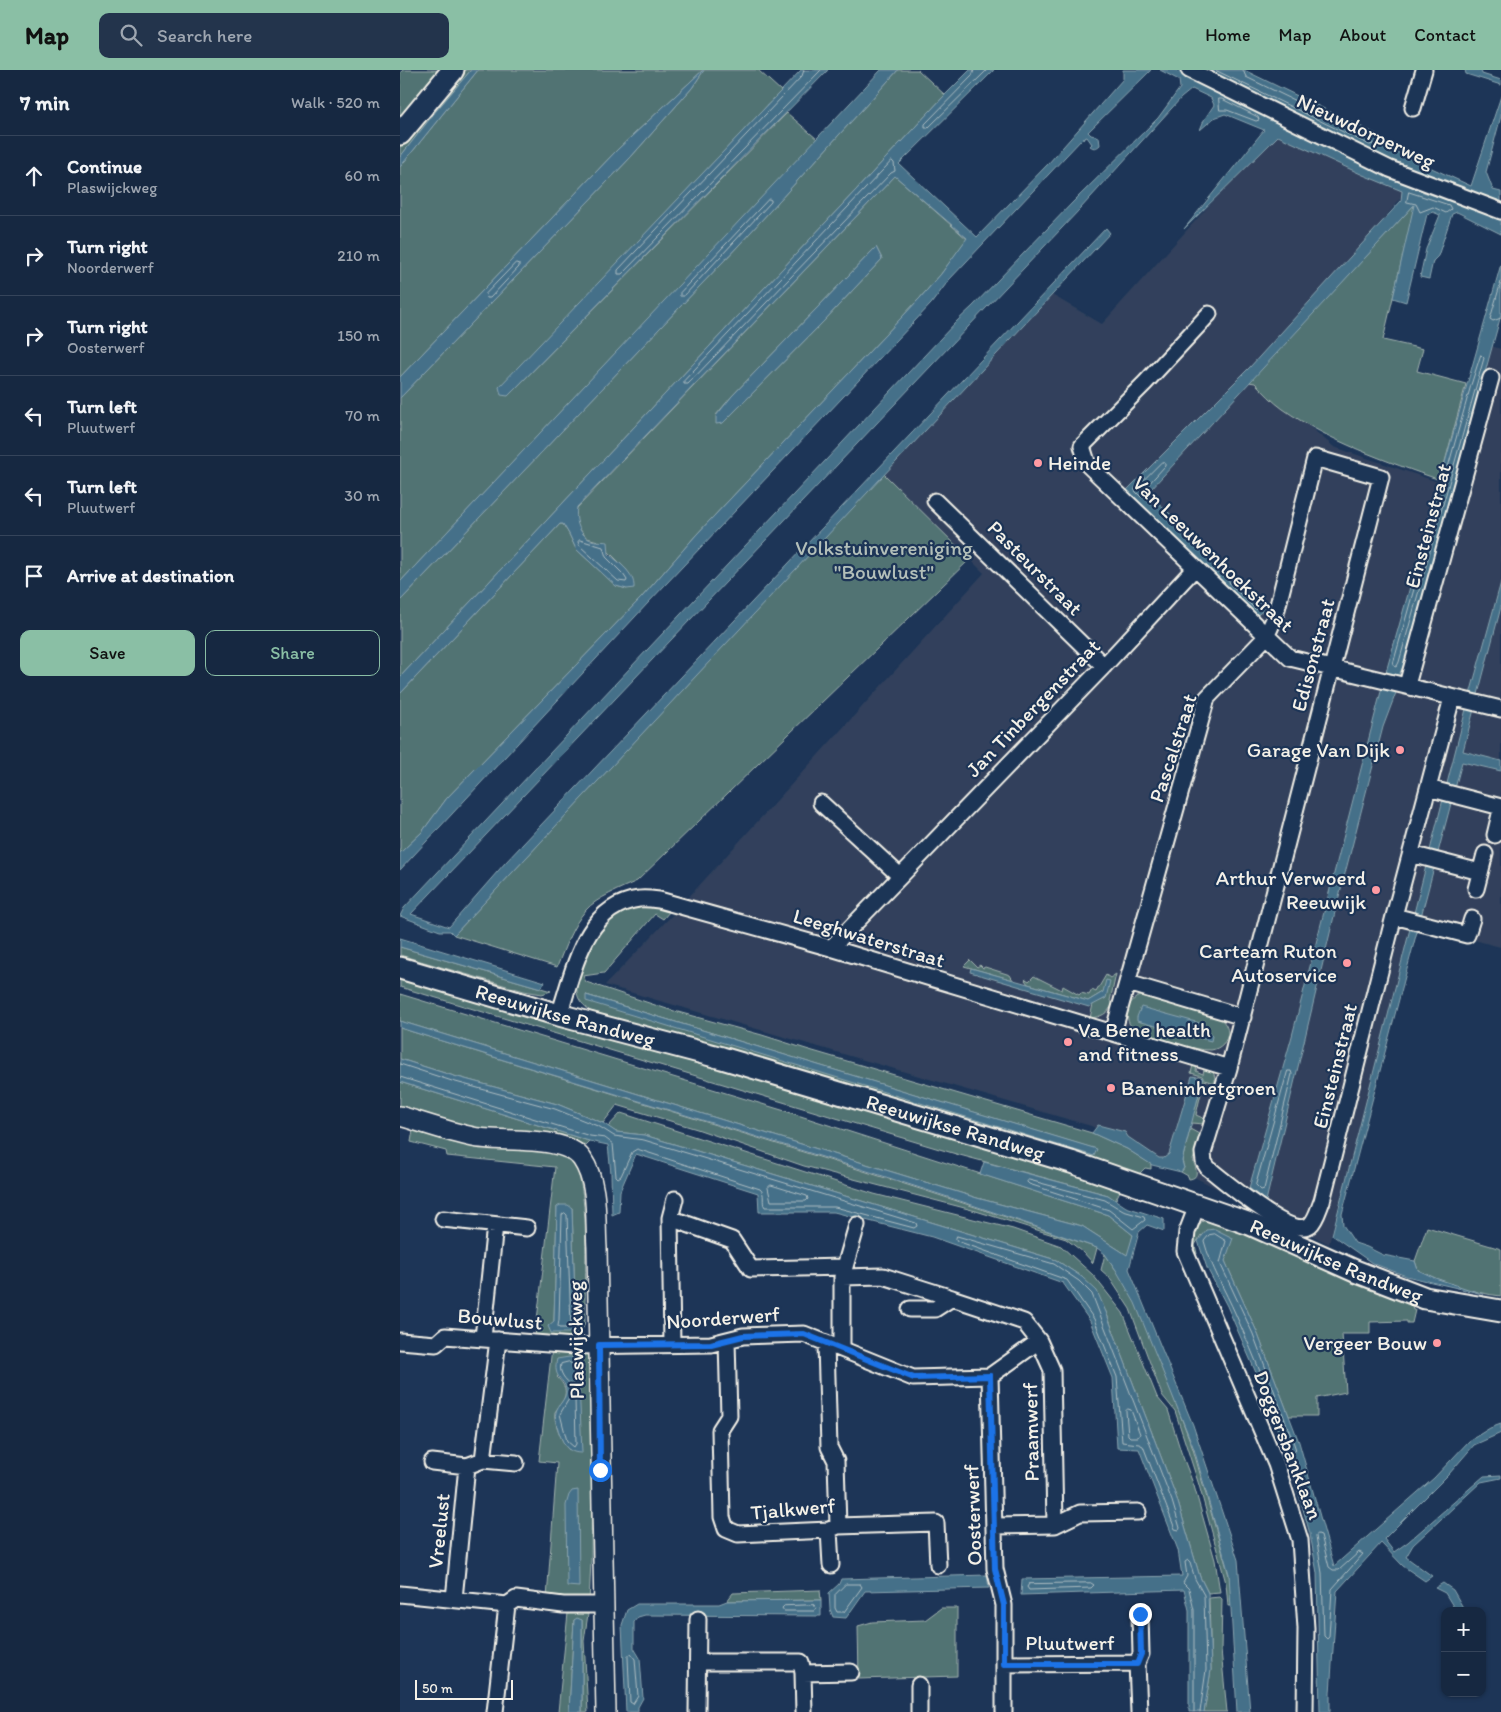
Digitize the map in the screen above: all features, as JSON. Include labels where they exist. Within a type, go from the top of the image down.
[{"type":"main road","points":[[400,134],[452,70]]},
{"type":"main road","name":"Reeuwijkse Randweg","points":[[400,968],[559,1015],[722,1058],[1080,1165],[1250,1224],[1355,1271],[1425,1298],[1501,1311]]},
{"type":"street","name":"Nieuwdorperweg","points":[[1189,70],[1390,169],[1501,211]]},
{"type":"street","points":[[1413,108],[1424,70]]},
{"type":"street","name":"Van Leeuwenhoekstraat","points":[[1209,314],[1145,383],[1082,446],[1088,465],[1290,658],[1403,684],[1457,700]]},
{"type":"street","name":"Einsteinstraat","points":[[1403,684],[1491,378]]},
{"type":"street","name":"Pascalstraat","points":[[1113,1033],[1207,698],[1266,637],[1275,618],[1316,458]]},
{"type":"street","name":"Edisonstraat","points":[[1310,1225],[1303,1228],[1294,1227],[1274,1218],[1208,1168],[1204,1162],[1203,1153],[1229,1068],[1381,477],[1316,458]]},
{"type":"street","name":"Pasteurstraat","points":[[935,501],[1104,666]]},
{"type":"street","name":"Jan Tinbergenstraat","points":[[831,948],[1104,666],[1195,568]]},
{"type":"street","points":[[1457,700],[1501,709]]},
{"type":"street","name":"Einsteinstraat","points":[[1310,1225],[1322,1201],[1428,788],[1457,700]]},
{"type":"street","points":[[1428,788],[1501,807]]},
{"type":"street","points":[[821,803],[900,876]]},
{"type":"street","points":[[1495,836],[1501,810]]},
{"type":"street","points":[[1411,854],[1480,872]]},
{"type":"street","points":[[1476,889],[1485,854]]},
{"type":"street","name":"Leeghwaterstraat","points":[[559,1015],[582,947],[599,918],[611,908],[624,902],[640,899],[658,900],[831,948],[1229,1068]]},
{"type":"street","points":[[1394,916],[1467,935],[1472,919]]},
{"type":"street","points":[[1128,983],[1242,1017]]},
{"type":"street","name":"Plaswijckweg","points":[[400,1116],[474,1138],[542,1142],[566,1147],[582,1158],[592,1179],[595,1204],[599,1345],[606,1712]]},
{"type":"street","points":[[672,1344],[670,1218],[675,1199]]},
{"type":"street","name":"Doggersbanklaan","points":[[1197,1206],[1187,1232],[1185,1251],[1276,1464],[1300,1540],[1306,1628],[1305,1712]]},
{"type":"street","name":"Praamwerf","points":[[670,1218],[732,1240],[751,1269],[843,1272],[883,1276],[1024,1322],[1039,1341],[1052,1370],[1055,1525]]},
{"type":"street","points":[[443,1219],[527,1228]]},
{"type":"street","points":[[483,1460],[495,1225]]},
{"type":"street","points":[[842,1349],[843,1272],[857,1225]]},
{"type":"street","points":[[910,1309],[935,1309],[952,1298]]},
{"type":"street","name":"Noorderwerf","points":[[599,1345],[711,1344],[743,1336],[804,1334],[914,1378],[990,1376]]},
{"type":"street","name":"Bouwlust","points":[[400,1341],[436,1344],[445,1336],[574,1346],[599,1345]]},
{"type":"street","name":"Tjalkwerf","points":[[727,1341],[729,1416],[720,1430],[722,1517],[726,1529],[738,1534],[936,1523],[938,1564]]},
{"type":"street","points":[[990,1376],[1039,1341]]},
{"type":"street","points":[[826,1344],[829,1447],[836,1461],[831,1565]]},
{"type":"street","name":"Oosterwerf","points":[[990,1376],[995,1569],[1004,1605],[1004,1712]]},
{"type":"street","name":"Vreelust","points":[[432,1462],[467,1466],[483,1460],[516,1464]]},
{"type":"street","name":"Vreelust","points":[[454,1599],[467,1466]]},
{"type":"street","points":[[995,1526],[1055,1525],[1080,1513],[1138,1512]]},
{"type":"street","name":"Vreelust","points":[[400,1594],[507,1605],[516,1599],[563,1605],[603,1605]]},
{"type":"street","points":[[495,1712],[507,1605]]},
{"type":"street","name":"Pluutwerf","points":[[1139,1712],[1137,1664],[1141,1654],[1140,1614]]},
{"type":"street","points":[[697,1712],[698,1619]]},
{"type":"street","points":[[698,1662],[802,1667],[851,1672]]},
{"type":"street","name":"Pluutwerf","points":[[1004,1664],[1137,1664]]},
{"type":"street","points":[[802,1667],[804,1712]]},
{"type":"street","points":[[919,1685],[919,1712]]},
{"type":"shaded area","points":[[1280,127],[1412,184],[1255,380],[1334,447],[1456,488],[1491,346],[1501,349],[1501,944],[1500,947],[1412,923],[1329,1244],[1091,1126],[605,985],[676,911],[984,573],[884,474],[1052,295],[1102,324]]},
{"type":"green space","points":[[403,70],[443,70],[400,123],[400,73]]},
{"type":"green space","points":[[462,70],[471,70],[400,157],[400,146]]},
{"type":"green space","points":[[478,70],[703,70],[617,150],[400,377],[400,167]]},
{"type":"green space","points":[[704,70],[758,70],[781,91],[500,387],[508,396],[787,113],[817,139],[400,582],[400,398],[630,158],[692,88]]},
{"type":"green space","points":[[898,70],[918,70],[945,95],[400,677],[400,601],[739,245]]},
{"type":"green space","points":[[895,176],[967,239],[920,298],[697,534],[642,597],[447,798],[422,832],[400,853],[400,694],[560,524],[563,524],[576,549],[616,586],[627,589],[627,570],[598,541],[587,538],[578,527],[575,515],[577,508]],"holes":[[[876,247],[882,259],[823,322],[723,423],[716,415],[732,396]]]},
{"type":"green space","points":[[1415,204],[1383,340],[1423,349],[1417,371],[1466,384],[1440,480],[1399,466],[1339,441],[1301,421],[1272,400],[1255,383],[1249,382]]},
{"type":"green space","name":"Volkstuinvereniging \"Bouwlust\"","points":[[884,474],[970,559],[637,881],[596,901],[590,906],[581,916],[573,930],[557,967],[454,935]]},
{"type":"green space","points":[[643,906],[656,906],[681,911],[680,914],[670,911],[663,919],[655,914],[604,973],[583,976],[586,982],[667,1009],[762,1035],[1092,1133],[1127,1149],[1151,1164],[1151,1169],[1145,1168],[1138,1175],[590,1011],[580,1000],[577,989],[578,980],[592,942],[604,924],[610,919]],"holes":[[[586,995],[1096,1149],[1097,1150]]]},
{"type":"green space","points":[[400,947],[551,991],[542,994],[524,991],[400,955]]},
{"type":"green space","points":[[970,960],[977,967],[980,965],[983,968],[1010,975],[1013,980],[964,966]]},
{"type":"green space","points":[[1116,974],[1110,1001],[1113,1003],[1111,1007],[1104,1014],[1090,1018],[1093,1004],[1106,998],[1103,992],[1088,1001],[1028,984],[1025,980],[1029,981],[1034,976],[1062,990],[1063,986],[1079,995],[1081,993],[1089,995],[1092,990],[1096,992],[1106,975],[1110,978]]},
{"type":"green space","points":[[400,976],[715,1062],[968,1138],[1121,1189],[1115,1201],[1108,1195],[956,1154],[400,987]]},
{"type":"green space","points":[[400,994],[785,1111],[1108,1215],[1133,1235],[1129,1253],[1127,1255],[1082,1226],[977,1198],[400,1021]]},
{"type":"green space","points":[[1141,996],[1217,1016],[1227,1027],[1227,1038],[1217,1048],[1203,1050],[1135,1030],[1128,1022],[1127,1016],[1132,1001]]},
{"type":"green space","points":[[400,1028],[837,1162],[1097,1248],[1093,1263],[1083,1252],[1066,1239],[976,1211],[804,1166],[697,1129],[617,1105],[603,1123],[557,1104],[400,1059]]},
{"type":"green space","points":[[1193,1065],[1197,1065],[1196,1071],[1203,1074],[1205,1065],[1212,1071],[1215,1077],[1215,1083],[1204,1080],[1196,1115],[1205,1119],[1204,1124],[1191,1123],[1203,1078],[1191,1073]]},
{"type":"green space","points":[[400,1082],[589,1141],[585,1145],[562,1135],[507,1134],[466,1127],[400,1107]]},
{"type":"green space","points":[[621,1113],[874,1194],[1013,1229],[1061,1246],[1093,1275],[1123,1313],[1157,1397],[1168,1410],[1194,1486],[1215,1560],[1220,1592],[1208,1593],[1200,1577],[1177,1499],[1106,1312],[1082,1277],[1056,1260],[644,1135],[616,1132],[608,1127]]},
{"type":"green space","points":[[1190,1129],[1201,1135],[1193,1160],[1196,1174],[1195,1177],[1189,1179],[1188,1176],[1181,1172],[1184,1168],[1182,1161]]},
{"type":"green space","points":[[413,1130],[492,1147],[518,1150],[550,1150],[567,1154],[575,1165],[581,1183],[584,1206],[586,1259],[585,1321],[580,1339],[535,1337],[555,1167],[447,1156],[446,1151],[411,1142]],"holes":[[[557,1207],[572,1208],[576,1330],[554,1321]]]},
{"type":"green space","points":[[1209,1219],[1338,1273],[1411,1301],[1413,1310],[1415,1310],[1412,1323],[1407,1323],[1407,1321],[1370,1322],[1370,1334],[1342,1334],[1346,1392],[1317,1398],[1317,1416],[1289,1416],[1257,1332],[1225,1261],[1226,1257],[1201,1235],[1195,1245],[1197,1254],[1193,1253],[1192,1242],[1196,1227]]},
{"type":"green space","points":[[1427,1227],[1501,1249],[1501,1296],[1458,1287],[1418,1270],[1415,1261]]},
{"type":"green space","points":[[1105,1254],[1116,1270],[1130,1275],[1193,1449],[1234,1593],[1233,1605],[1228,1606],[1226,1583],[1199,1485],[1175,1411],[1162,1395],[1130,1309],[1109,1277],[1101,1270]]},
{"type":"green space","points":[[552,1348],[593,1352],[589,1604],[547,1598],[557,1463],[539,1461]],"holes":[[[578,1359],[569,1450],[561,1437],[555,1421],[555,1412],[563,1401],[565,1394],[563,1384],[557,1377]]]},
{"type":"green space","points":[[820,1590],[821,1600],[727,1601],[733,1593]]},
{"type":"green space","points":[[1220,1597],[1222,1599],[1221,1650],[1227,1712],[1204,1712],[1211,1670],[1209,1598]]},
{"type":"green space","points":[[941,1608],[957,1608],[957,1676],[859,1679],[858,1626],[872,1622],[925,1620]]},
{"type":"green space","points":[[568,1613],[588,1614],[584,1641],[588,1712],[582,1712],[582,1620],[574,1620],[569,1712],[558,1712]]},
{"type":"water","points":[[471,70],[478,70],[400,167],[400,157]]},
{"type":"water","points":[[703,70],[692,88],[630,158],[400,398],[400,377],[617,150]]},
{"type":"water","points":[[801,70],[828,70],[508,396],[501,395],[499,387]]},
{"type":"water","points":[[881,70],[898,70],[739,245],[400,601],[400,582]]},
{"type":"water","points":[[970,70],[994,70],[899,164],[977,237],[1048,164],[1123,79],[1123,70],[1151,70],[1088,132],[1099,137],[1100,145],[1093,148],[1090,146],[1092,144],[1087,137],[1082,139],[949,280],[931,304],[648,603],[400,870],[400,853],[422,832],[447,798],[642,597],[697,534],[920,298],[941,274],[967,238],[895,176],[577,507],[576,516],[581,532],[594,541],[608,542],[609,554],[629,573],[634,583],[634,588],[627,589],[616,586],[576,549],[563,524],[560,524],[400,694],[400,677]]},
{"type":"water","points":[[1160,70],[1175,70],[1420,191],[1501,217],[1501,234],[1457,212],[1452,214],[1438,256],[1433,261],[1429,279],[1420,277],[1426,249],[1440,215],[1433,212],[1427,214],[1406,302],[1393,298],[1414,205],[1150,490],[1150,495],[1266,604],[1264,610],[1256,616],[1127,490],[1250,367],[1401,201],[1402,191],[1278,136],[1184,229],[1264,130],[1225,114],[1214,118],[1200,130],[1214,105],[1211,98],[1192,89],[1181,98],[1080,209],[411,914],[449,927],[505,863],[1106,228],[1110,233],[454,935],[450,931],[440,931],[400,916],[404,908],[956,322],[1158,118],[1180,88],[1179,80]]},
{"type":"water","points":[[1204,70],[1244,70],[1378,135],[1379,144],[1471,186],[1501,96],[1501,116],[1486,172],[1493,190],[1501,192],[1501,205],[1427,177]]},
{"type":"water","points":[[1465,70],[1481,70],[1482,74],[1501,80],[1501,85],[1466,74]]},
{"type":"water","points":[[876,247],[882,259],[723,423],[716,424],[716,416],[732,396]]},
{"type":"water","points":[[1501,264],[1501,315],[1404,664],[1399,675],[1397,690],[1383,727],[1335,912],[1266,1201],[1249,1188],[1292,1036],[1386,672]]},
{"type":"water","points":[[1501,582],[1501,607],[1463,751],[1501,761],[1501,771],[1462,762],[1342,1214],[1343,1225],[1355,1243],[1383,1255],[1415,1261],[1418,1270],[1435,1278],[1483,1294],[1406,1276],[1372,1263],[1332,1235],[1466,709]]},
{"type":"water","points":[[400,938],[545,982],[541,988],[400,947]]},
{"type":"water","points":[[971,968],[1088,1001],[1103,992],[1106,980],[1110,981],[1106,998],[1089,1007],[970,972]]},
{"type":"water","points":[[586,995],[1097,1149],[1094,1156],[586,1001]]},
{"type":"water","points":[[1141,1007],[1203,1024],[1212,1036],[1211,1041],[1137,1021]]},
{"type":"water","points":[[400,1021],[977,1198],[1082,1226],[1127,1255],[1133,1235],[1108,1215],[980,1174],[984,1162],[1108,1195],[1126,1207],[1164,1219],[1164,1231],[1147,1225],[1139,1232],[1129,1269],[1193,1425],[1238,1560],[1250,1712],[1237,1712],[1229,1574],[1194,1449],[1135,1303],[1105,1254],[1097,1248],[924,1189],[400,1028]]},
{"type":"water","points":[[400,1059],[557,1104],[603,1123],[616,1132],[644,1135],[1056,1260],[1082,1277],[1097,1291],[1106,1312],[1177,1499],[1200,1577],[1208,1593],[1211,1670],[1204,1712],[1189,1712],[1189,1610],[1184,1590],[1021,1595],[1022,1579],[1182,1576],[1178,1550],[1139,1449],[1117,1448],[1113,1378],[1090,1321],[1063,1283],[932,1237],[834,1212],[759,1212],[758,1193],[636,1154],[620,1191],[619,1212],[612,1215],[608,1145],[589,1141],[400,1082]]},
{"type":"water","points":[[1192,1076],[1203,1078],[1182,1161],[1184,1168],[1181,1172],[1152,1165],[1127,1149],[1092,1133],[1098,1125],[1125,1132],[1128,1137],[1159,1158],[1164,1158],[1169,1154]]},
{"type":"water","points":[[568,1205],[572,1208],[576,1330],[568,1333],[551,1333],[548,1326],[554,1321],[557,1207]]},
{"type":"water","points":[[1215,1229],[1233,1238],[1225,1261],[1257,1332],[1299,1442],[1334,1566],[1434,1478],[1469,1441],[1490,1428],[1501,1424],[1501,1433],[1474,1445],[1449,1474],[1384,1539],[1394,1552],[1484,1476],[1501,1475],[1501,1478],[1481,1482],[1413,1545],[1406,1557],[1432,1576],[1425,1581],[1403,1566],[1381,1543],[1337,1591],[1330,1712],[1320,1712],[1317,1573],[1310,1534],[1292,1469],[1257,1375],[1227,1306],[1207,1268],[1198,1241],[1207,1230]]},
{"type":"water","points":[[578,1358],[582,1453],[574,1452],[567,1448],[557,1425],[555,1415],[565,1397],[566,1391],[564,1383],[556,1371],[557,1359]]},
{"type":"water","points":[[578,1490],[579,1587],[567,1586],[566,1505],[572,1491]]},
{"type":"water","points":[[987,1575],[989,1588],[865,1591],[846,1618],[833,1617],[830,1609],[829,1593],[839,1584],[841,1579]]},
{"type":"water","points":[[1443,1583],[1453,1590],[1463,1607],[1454,1607],[1445,1593],[1435,1588]]},
{"type":"water","points":[[821,1600],[821,1616],[645,1615],[638,1617],[634,1622],[634,1648],[640,1658],[643,1698],[638,1707],[638,1712],[626,1712],[622,1625],[627,1610],[637,1604],[719,1604],[727,1601]]},
{"type":"water","points":[[577,1618],[582,1620],[582,1712],[569,1712],[574,1620]]},
{"type":"place","name":"Heinde","points":[[1038,463]]},
{"type":"place","name":"Garage Van Dijk","points":[[1400,750]]},
{"type":"place","name":"Arthur Verwoerd Reeuwijk","points":[[1376,890]]},
{"type":"place","name":"Carteam Ruton Autoservice","points":[[1347,963]]},
{"type":"place","name":"Va Bene health and fitness","points":[[1068,1042]]},
{"type":"place","name":"Baneninhetgroen","points":[[1111,1088]]},
{"type":"place","name":"Vergeer Bouw","points":[[1437,1343]]},
{"type":"route","points":[[600,1470],[599,1345],[711,1344],[743,1336],[804,1334],[914,1378],[990,1376],[995,1569],[1004,1605],[1004,1664],[1137,1664],[1141,1654],[1140,1614]]}]
